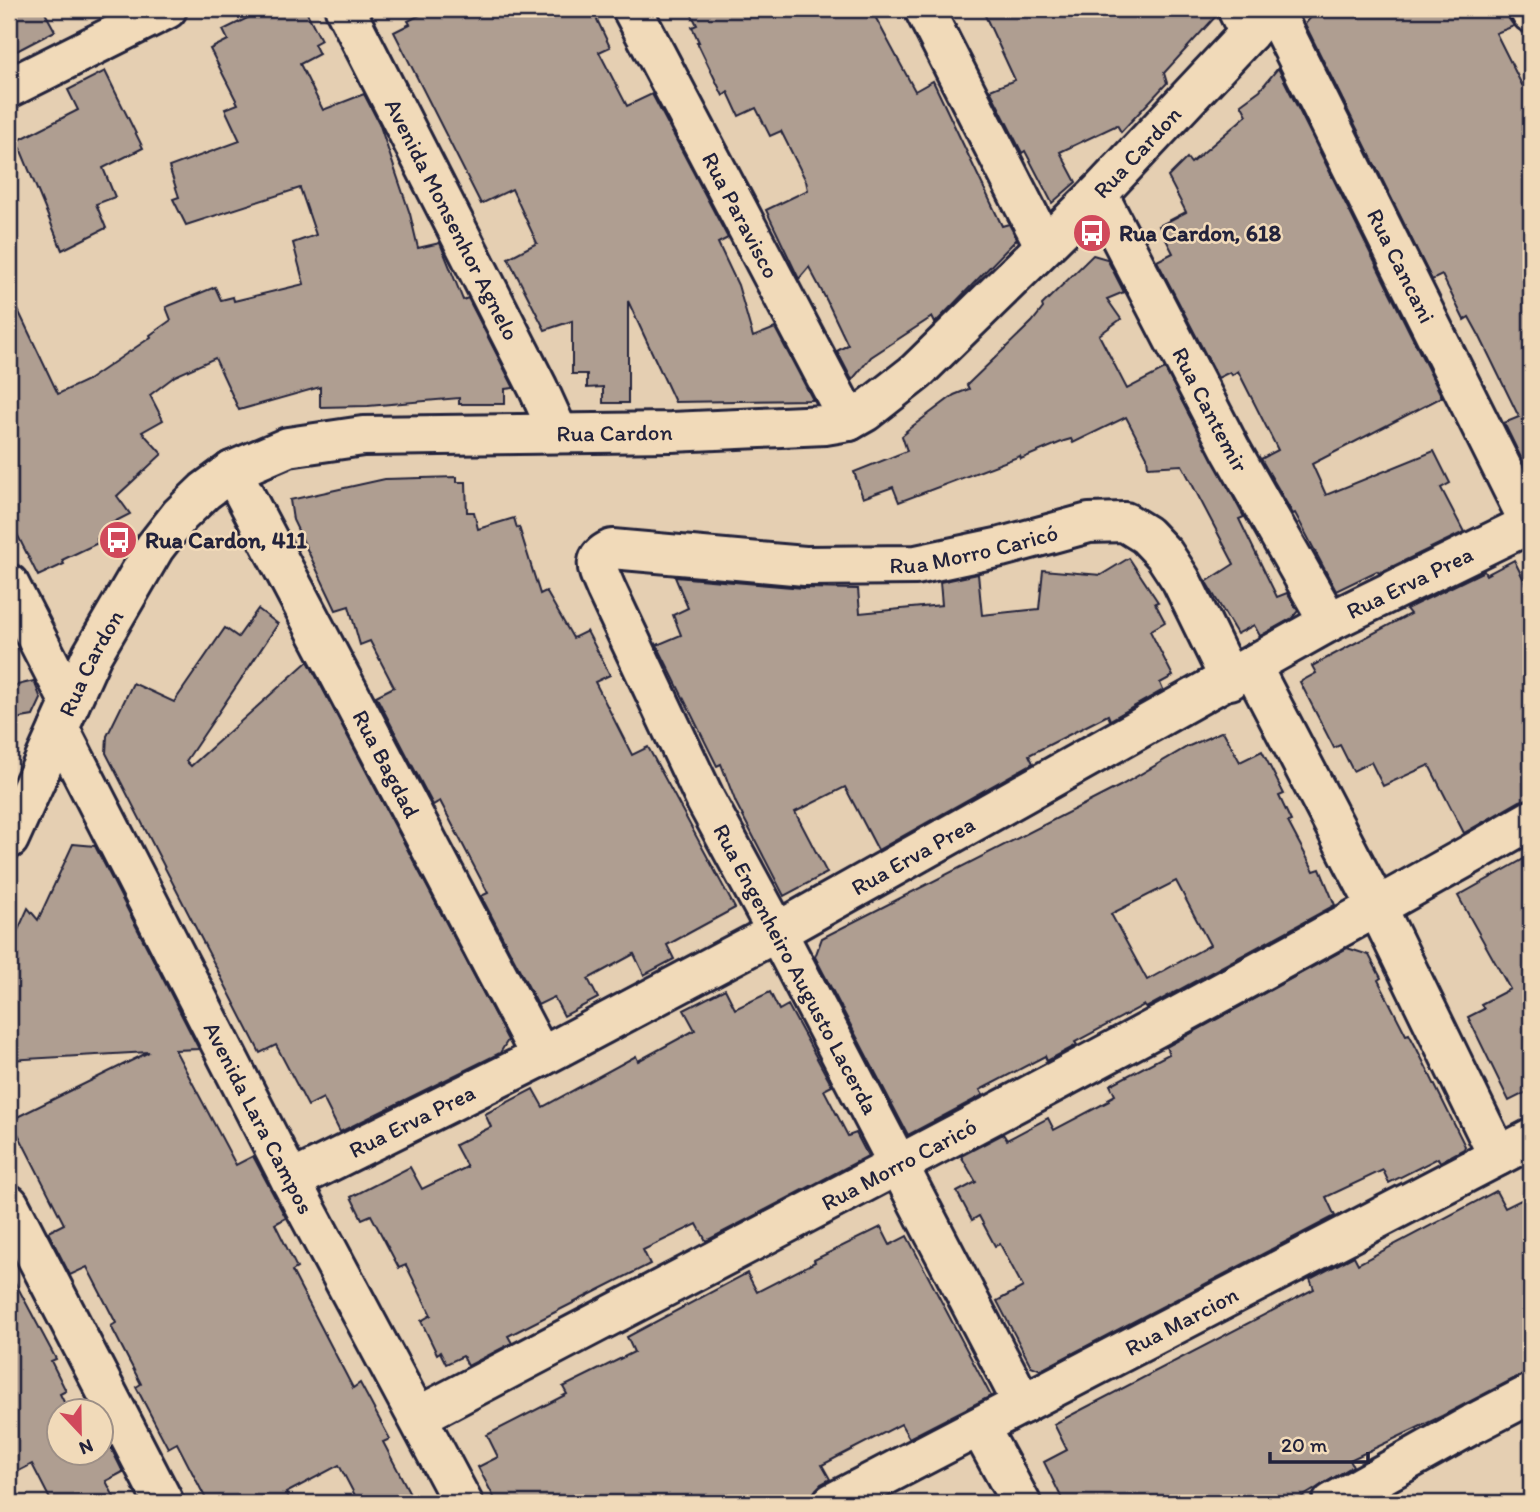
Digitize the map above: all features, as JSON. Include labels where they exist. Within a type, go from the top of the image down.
[{"type":"street","points":[[9,88],[167,9]]},
{"type":"street","name":"Avenida Monsenhor Agnelo","points":[[345,9],[558,432]]},
{"type":"street","name":"Rua Paravisco","points":[[632,9],[849,421]]},
{"type":"street","points":[[925,9],[1044,245]]},
{"type":"street","name":"Rua Cardon","points":[[9,839],[92,655],[155,547],[180,515],[205,491],[232,471],[288,447],[363,436],[671,432],[825,425],[849,421],[886,397],[916,372],[1098,194],[1257,15]]},
{"type":"street","name":"Rua Cancani","points":[[1257,15],[1531,524]]},
{"type":"street","name":"Rua Cantemir","points":[[1098,194],[1231,450],[1329,622]]},
{"type":"street","name":"Rua Bagdad","points":[[232,471],[541,1058]]},
{"type":"street","name":"Rua Morro Caricó","points":[[629,550],[806,566],[916,565],[1001,547],[1089,523],[1125,522],[1146,535],[1164,554],[1241,673],[1377,907],[1498,1156]]},
{"type":"street","name":"Rua Erva Prea","points":[[291,1181],[541,1058],[778,932],[1329,622],[1531,524]]},
{"type":"street","name":"Rua Engenheiro Augusto Lacerda","points":[[629,550],[612,549],[598,559],[597,568],[606,589],[706,801],[778,932],[1023,1404]]},
{"type":"street","name":"Avenida Lara Campos","points":[[9,584],[64,716],[291,1181],[419,1416],[463,1503]]},
{"type":"street","name":"Rua Morro Caricó","points":[[419,1416],[900,1165],[1377,907],[1531,820]]},
{"type":"street","name":"Rua Marcion","points":[[832,1503],[1531,1139]]},
{"type":"street","points":[[9,1204],[164,1503]]},
{"type":"street","points":[[1332,1503],[1531,1394]]},
{"type":"street","points":[[980,1428],[1021,1503]]},
{"type":"building","points":[[9,9],[43,9],[55,31],[9,55]]},
{"type":"building","points":[[266,9],[305,9],[321,40],[314,44],[319,54],[300,64],[323,110],[364,94],[379,123],[410,214],[418,248],[440,243],[463,300],[468,298],[514,388],[505,389],[505,404],[459,404],[459,398],[368,406],[320,407],[320,387],[239,410],[215,358],[175,376],[150,395],[163,420],[142,432],[162,454],[117,496],[130,514],[112,523],[116,530],[97,539],[98,543],[62,560],[64,564],[38,576],[9,518],[9,291],[58,394],[88,380],[151,337],[150,335],[171,320],[166,307],[215,287],[221,300],[233,297],[234,301],[304,284],[293,243],[316,235],[300,188],[186,225],[173,199],[179,197],[169,167],[240,141],[225,109],[238,104],[210,49],[228,40],[223,30]]},
{"type":"building","points":[[432,9],[592,9],[610,47],[599,52],[627,106],[652,94],[728,238],[718,243],[738,285],[753,337],[775,328],[813,400],[675,402],[628,301],[628,403],[603,403],[603,387],[587,388],[587,374],[572,374],[572,321],[545,330],[508,258],[537,243],[512,189],[481,204],[394,32],[410,24],[408,21]]},
{"type":"building","points":[[689,9],[871,9],[915,91],[933,81],[1002,226],[1009,224],[1017,239],[935,323],[932,317],[871,357],[852,380],[837,351],[848,345],[827,301],[809,267],[799,279],[766,210],[808,190],[806,181],[781,131],[770,136],[756,108],[739,116],[728,92],[723,96],[697,42],[692,27],[697,25]]},
{"type":"building","points":[[982,9],[1215,9],[1217,15],[1164,73],[1167,83],[1121,132],[1117,125],[1060,152],[1076,182],[1052,203],[1025,151],[1022,153],[990,90],[1015,80]]},
{"type":"building","points":[[1318,9],[1507,9],[1514,26],[1496,33],[1522,85],[1531,81],[1531,478],[1504,423],[1519,417],[1480,337],[1469,317],[1464,320],[1442,275],[1432,280],[1305,24]]},
{"type":"building","points":[[1278,68],[1442,397],[1312,464],[1326,495],[1434,451],[1450,483],[1441,488],[1464,532],[1336,591],[1295,513],[1293,514],[1261,459],[1278,450],[1238,371],[1218,378],[1157,261],[1173,253],[1159,226],[1186,212],[1168,177],[1187,158],[1191,163],[1247,115],[1241,104],[1260,90]]},
{"type":"building","points":[[105,71],[143,148],[103,168],[115,197],[96,204],[106,228],[62,250],[17,141],[78,110],[68,90]]},
{"type":"building","points":[[1093,255],[1107,259],[1124,292],[1107,299],[1121,319],[1099,335],[1127,389],[1165,369],[1244,517],[1239,519],[1277,597],[1287,593],[1298,611],[1292,618],[1260,636],[1254,625],[1237,634],[1206,582],[1234,564],[1182,465],[1148,467],[1147,457],[1126,417],[1073,443],[1071,439],[1064,441],[899,502],[893,487],[863,498],[854,472],[907,451],[902,436],[906,431],[954,395],[969,389],[967,385],[1032,322],[1043,308],[1042,305]]},
{"type":"building","points":[[457,477],[457,482],[466,482],[467,512],[474,512],[478,529],[514,518],[540,594],[546,591],[573,638],[587,631],[610,675],[595,682],[632,755],[648,747],[735,908],[667,945],[674,959],[644,975],[634,954],[588,979],[598,998],[564,1016],[554,997],[538,1005],[481,896],[488,893],[440,801],[433,805],[376,696],[394,687],[370,641],[360,645],[349,606],[336,610],[293,520],[290,500],[385,479]]},
{"type":"building","points":[[1129,558],[1158,602],[1155,603],[1165,622],[1150,631],[1173,676],[1160,683],[1163,690],[1110,720],[1108,715],[1029,755],[1033,763],[878,850],[845,787],[795,812],[827,873],[784,896],[736,803],[721,764],[717,766],[657,645],[681,635],[673,615],[688,608],[675,577],[803,588],[858,589],[860,613],[942,605],[940,582],[978,574],[982,615],[1039,609],[1043,570],[1101,575]]},
{"type":"building","points":[[1514,560],[1531,594],[1531,798],[1520,801],[1464,833],[1429,765],[1383,786],[1371,762],[1353,771],[1340,745],[1334,748],[1300,682],[1316,673],[1312,666],[1410,614],[1406,609],[1484,571],[1486,575]]},
{"type":"building","points":[[258,609],[278,624],[186,761],[191,766],[308,661],[508,1040],[500,1053],[340,1132],[323,1098],[308,1106],[276,1045],[260,1053],[106,753],[107,736],[133,683],[174,702],[225,628],[238,637]]},
{"type":"building","points":[[34,681],[41,699],[33,716],[9,720],[9,687]]},
{"type":"building","points":[[1223,731],[1240,762],[1262,751],[1284,794],[1279,796],[1291,821],[1288,822],[1314,871],[1320,869],[1335,905],[1146,1008],[1144,1005],[1075,1042],[1077,1045],[1047,1061],[1045,1056],[980,1090],[983,1095],[908,1135],[815,957],[822,938],[1120,786],[1187,747]],"holes":[[[1176,881],[1210,945],[1147,980],[1111,914]]]},
{"type":"building","points":[[73,844],[95,846],[199,1049],[175,1050],[236,1165],[253,1156],[286,1218],[275,1224],[297,1268],[292,1271],[353,1388],[360,1383],[390,1439],[383,1442],[415,1503],[359,1503],[339,1465],[286,1493],[291,1503],[208,1503],[177,1443],[168,1448],[136,1387],[141,1384],[111,1326],[116,1323],[87,1267],[70,1275],[48,1232],[64,1224],[11,1120],[149,1052],[9,1060],[9,950],[28,908],[38,920]]},
{"type":"building","points":[[1531,855],[1531,1090],[1509,1101],[1468,1017],[1484,1009],[1481,1004],[1510,989],[1458,896]]},
{"type":"building","points":[[1347,948],[1369,955],[1381,978],[1378,980],[1406,1035],[1409,1034],[1417,1049],[1465,1146],[1464,1149],[1440,1162],[1438,1158],[1389,1183],[1383,1170],[1326,1197],[1335,1216],[1041,1370],[1031,1366],[997,1301],[1023,1287],[1000,1244],[995,1246],[979,1216],[972,1220],[957,1192],[976,1182],[961,1156],[1003,1134],[1007,1140],[1048,1118],[1054,1130],[1109,1101],[1108,1099],[1115,1095],[1110,1085],[1169,1054],[1166,1047]]},
{"type":"building","points":[[725,989],[735,1009],[770,992],[779,1010],[788,1005],[832,1086],[824,1090],[848,1136],[856,1133],[868,1156],[706,1241],[697,1224],[643,1250],[650,1264],[508,1336],[512,1343],[468,1366],[463,1356],[446,1364],[440,1352],[437,1354],[421,1321],[431,1315],[406,1265],[399,1268],[371,1215],[362,1219],[351,1197],[410,1167],[422,1189],[467,1167],[455,1145],[491,1127],[485,1114],[533,1089],[543,1107],[636,1056],[638,1061],[695,1030],[684,1010]]},
{"type":"building","points":[[1496,1191],[1505,1208],[1531,1195],[1531,1372],[1350,1460],[1353,1466],[1292,1503],[1064,1503],[1044,1462],[1067,1450],[1054,1424],[1314,1289],[1310,1279],[1354,1256],[1358,1264]]},
{"type":"building","points":[[881,1227],[890,1245],[907,1236],[991,1396],[909,1438],[901,1424],[822,1465],[830,1479],[821,1484],[812,1495],[796,1503],[497,1503],[478,1467],[498,1457],[487,1435],[567,1394],[563,1387],[634,1352],[627,1337],[747,1273],[757,1292]]},
{"type":"building","points":[[9,1271],[56,1359],[51,1361],[66,1391],[60,1394],[61,1396],[46,1396],[46,1466],[116,1466],[116,1458],[123,1472],[106,1481],[117,1503],[52,1503],[32,1464],[9,1476]]},
{"type":"place","name":"Rua Cardon, 618","points":[[1092,233]]},
{"type":"place","name":"Rua Cardon, 411","points":[[118,540]]}]
